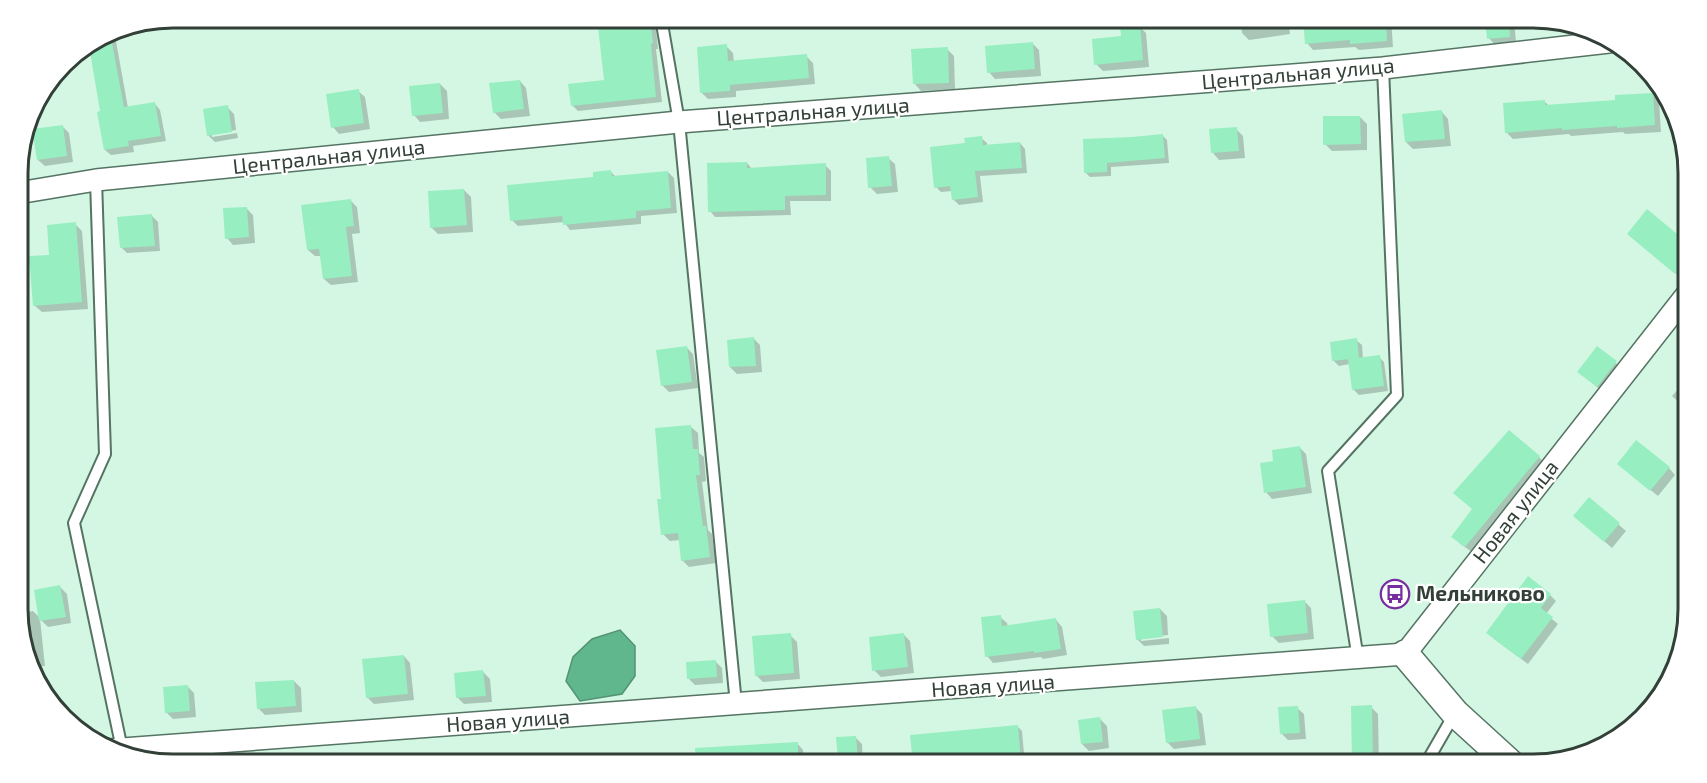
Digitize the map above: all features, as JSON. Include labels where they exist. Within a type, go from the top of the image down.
[{"type":"street","name":"Центральная улица","points":[[29,191],[96,180],[679,122],[1383,68],[1596,43]]},
{"type":"street","name":"Новая улица","points":[[131,748],[1405,654],[1678,306]]},
{"type":"street","points":[[1405,654],[1455,712],[1500,754]]},
{"type":"lane","points":[[663,28],[679,122],[736,704]]},
{"type":"lane","points":[[1358,659],[1328,471],[1397,395],[1383,68]]},
{"type":"lane","points":[[96,180],[105,454],[74,523],[115,741]]},
{"type":"lane","points":[[1431,754],[1455,712]]},
{"type":"shaded area","points":[[620,630],[635,646],[635,676],[622,694],[580,701],[566,681],[573,657],[592,639]]},
{"type":"building","points":[[598,28],[651,28],[656,97],[571,106],[568,84],[604,80]]},
{"type":"building","points":[[1120,28],[1140,28],[1143,60],[1094,65],[1092,39],[1121,36]]},
{"type":"building","points":[[1304,28],[1386,28],[1387,41],[1350,44],[1350,40],[1305,44]]},
{"type":"building","points":[[1486,28],[1510,28],[1510,37],[1487,39]]},
{"type":"building","points":[[112,42],[124,107],[155,102],[161,136],[128,141],[129,146],[104,150],[97,112],[100,111],[91,55]]},
{"type":"building","points":[[1033,42],[1035,69],[987,73],[985,46]]},
{"type":"building","points":[[727,44],[728,61],[807,54],[809,78],[730,85],[730,91],[700,93],[697,47]]},
{"type":"building","points":[[948,47],[949,83],[913,84],[911,49]]},
{"type":"building","points":[[520,80],[524,109],[493,113],[489,83]]},
{"type":"building","points":[[440,83],[443,113],[412,116],[409,86]]},
{"type":"building","points":[[359,89],[364,123],[331,128],[326,94]]},
{"type":"building","points":[[1653,93],[1655,125],[1562,130],[1562,128],[1505,133],[1503,103],[1545,100],[1545,105],[1615,100],[1615,95]]},
{"type":"building","points":[[228,105],[232,132],[207,136],[203,109]]},
{"type":"building","points":[[1442,110],[1445,139],[1405,142],[1402,114]]},
{"type":"building","points":[[1323,116],[1360,116],[1361,144],[1323,145]]},
{"type":"building","points":[[63,125],[67,156],[37,160],[33,136],[35,129]]},
{"type":"building","points":[[1237,127],[1239,151],[1211,153],[1209,129]]},
{"type":"building","points":[[1163,134],[1165,158],[1107,163],[1107,172],[1084,173],[1083,139]]},
{"type":"building","points":[[982,136],[983,145],[1020,142],[1022,168],[975,171],[978,197],[952,200],[950,186],[934,188],[930,147],[965,143],[964,138]]},
{"type":"building","points":[[889,156],[892,186],[868,188],[866,158]]},
{"type":"building","points":[[747,162],[747,168],[826,163],[826,195],[785,196],[785,210],[708,212],[707,163]]},
{"type":"building","points":[[611,170],[612,176],[668,171],[671,208],[636,211],[636,218],[563,225],[562,216],[510,221],[507,185],[593,177],[593,172]]},
{"type":"building","points":[[464,189],[467,225],[430,228],[428,191]]},
{"type":"building","points":[[351,199],[354,226],[346,227],[352,276],[323,279],[319,249],[307,250],[301,205]]},
{"type":"building","points":[[247,207],[249,237],[225,239],[223,208]]},
{"type":"building","points":[[1647,209],[1678,235],[1678,270],[1675,274],[1627,234]]},
{"type":"building","points":[[152,214],[155,246],[120,248],[117,217]]},
{"type":"building","points":[[76,222],[82,302],[33,306],[29,256],[49,255],[47,225]]},
{"type":"building","points":[[754,337],[756,366],[729,367],[727,340]]},
{"type":"building","points":[[1357,338],[1359,358],[1332,361],[1330,342]]},
{"type":"building","points":[[687,346],[692,382],[661,386],[656,350]]},
{"type":"building","points":[[1597,346],[1617,361],[1597,387],[1577,372]]},
{"type":"building","points":[[1380,355],[1384,386],[1352,390],[1348,359]]},
{"type":"building","points":[[691,425],[693,449],[698,449],[700,475],[696,475],[710,557],[681,561],[678,533],[661,535],[657,499],[661,499],[655,428]]},
{"type":"building","points":[[1509,430],[1540,456],[1465,547],[1451,537],[1472,509],[1453,493]]},
{"type":"building","points":[[1636,440],[1670,467],[1650,491],[1617,464]]},
{"type":"building","points":[[1300,446],[1306,487],[1264,493],[1260,463],[1273,461],[1272,450]]},
{"type":"building","points":[[1589,497],[1620,523],[1604,542],[1573,516]]},
{"type":"building","points":[[1528,576],[1551,594],[1541,608],[1553,617],[1521,659],[1486,633]]},
{"type":"building","points":[[60,585],[66,617],[39,621],[34,590]]},
{"type":"building","points":[[1305,600],[1308,633],[1270,637],[1267,604]]},
{"type":"building","points":[[1160,608],[1163,637],[1136,640],[1133,611]]},
{"type":"building","points":[[1001,615],[1002,626],[1056,618],[1061,649],[985,657],[981,617]]},
{"type":"building","points":[[791,633],[794,673],[755,676],[752,636]]},
{"type":"building","points":[[904,633],[908,667],[872,671],[869,637]]},
{"type":"building","points":[[404,655],[408,694],[366,698],[362,659]]},
{"type":"building","points":[[716,660],[717,677],[687,679],[686,662]]},
{"type":"building","points":[[483,670],[486,696],[456,698],[454,673]]},
{"type":"building","points":[[294,680],[296,706],[257,709],[255,682]]},
{"type":"building","points":[[188,685],[190,711],[165,713],[163,687]]},
{"type":"building","points":[[1372,705],[1373,754],[1352,754],[1351,706]]},
{"type":"building","points":[[1196,706],[1200,739],[1166,743],[1162,710]]},
{"type":"building","points":[[1298,706],[1300,733],[1280,734],[1278,707]]},
{"type":"building","points":[[1100,717],[1103,742],[1081,744],[1078,720]]},
{"type":"building","points":[[1018,725],[1020,754],[912,754],[910,735]]},
{"type":"building","points":[[856,736],[858,754],[837,754],[836,737]]},
{"type":"building","points":[[798,742],[798,754],[695,754],[695,748]]},
{"type":"place","name":"Мельниково","points":[[1395,594]]}]
